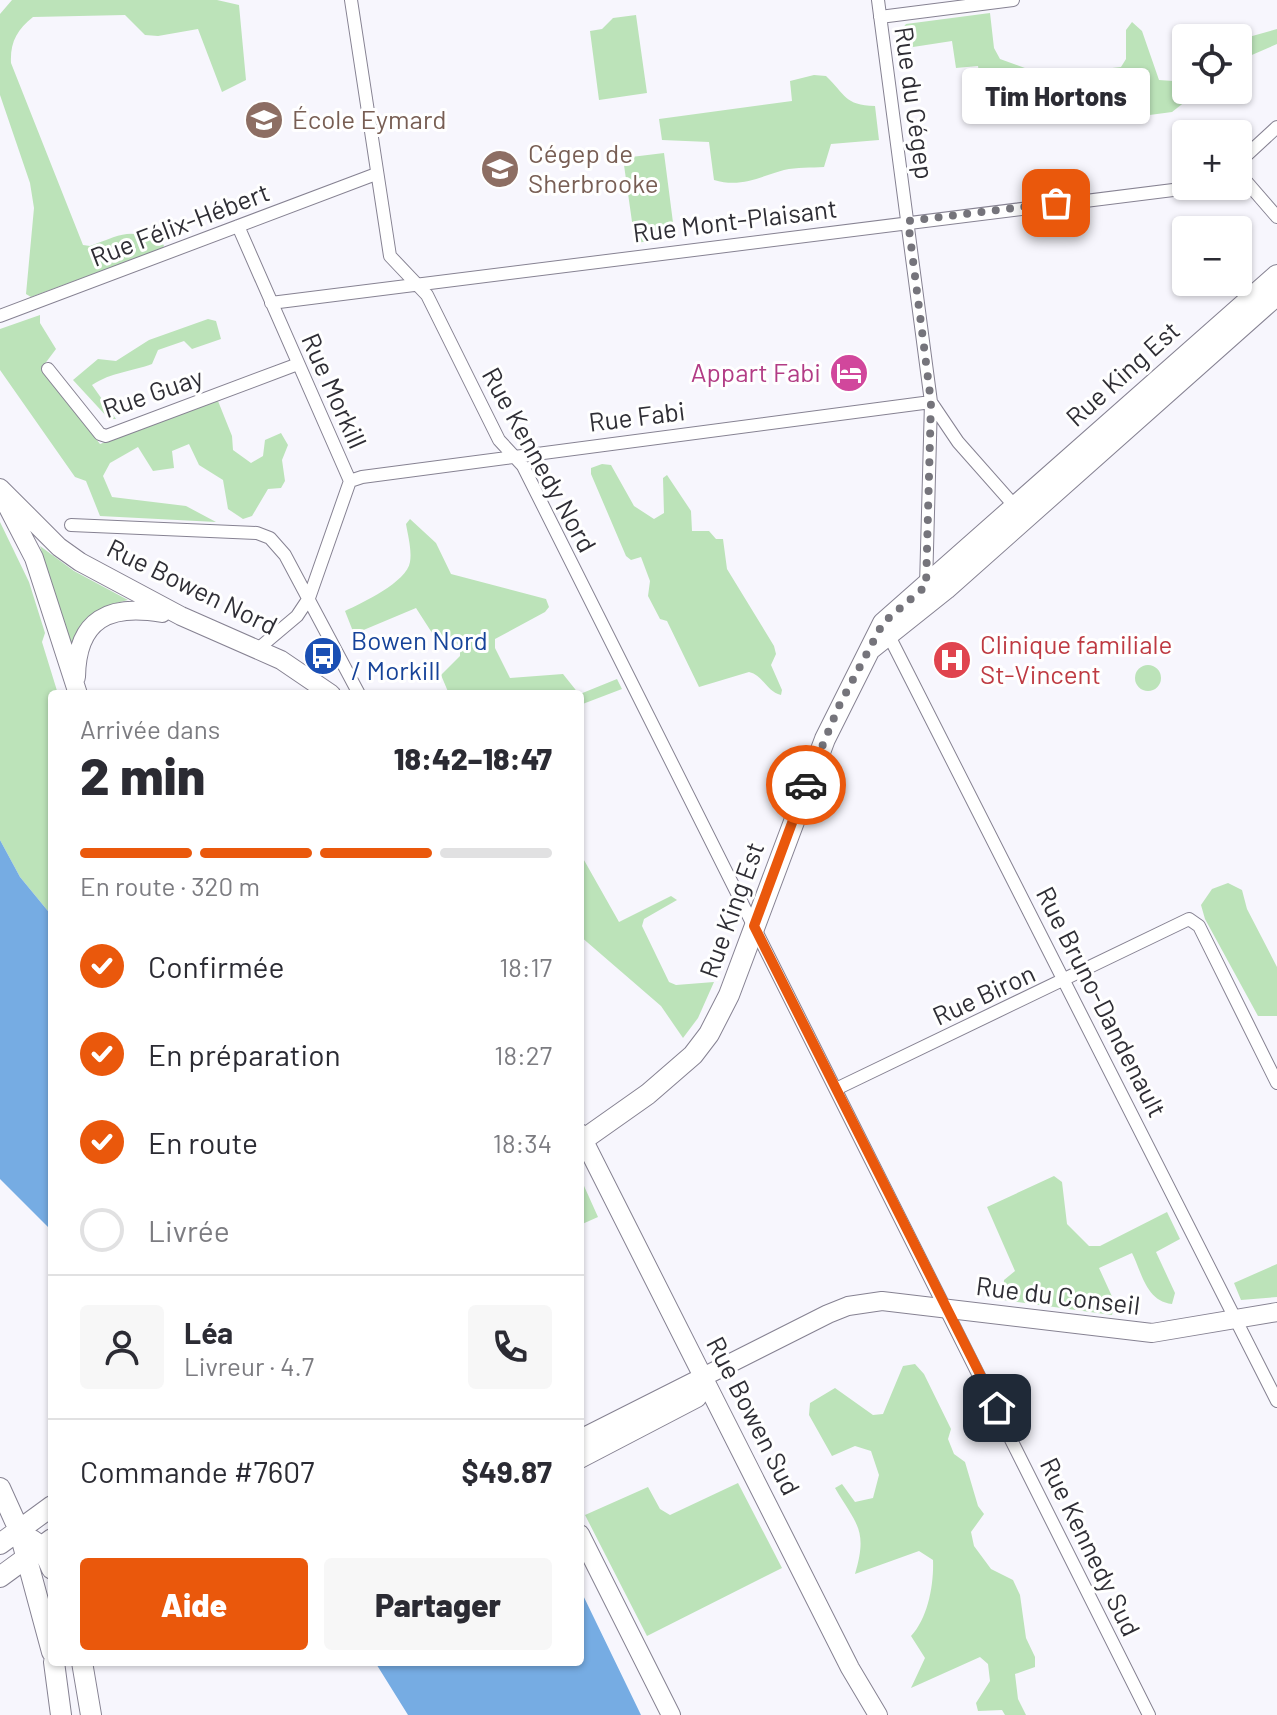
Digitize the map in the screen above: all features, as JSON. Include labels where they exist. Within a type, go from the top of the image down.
[{"type":"main road","name":"Rue King Est","points":[[584,1136],[648,1094],[700,1047],[729,995],[829,728],[872,648],[886,630],[926,586],[1020,513],[1177,360],[1277,275]]},
{"type":"main road","name":"Rue King Est","points":[[886,630],[1277,295]]},
{"type":"main road","points":[[0,1488],[19,1530],[40,1548],[48,1617]]},
{"type":"main road","points":[[0,1544],[48,1509]]},
{"type":"main road","points":[[0,1577],[40,1548]]},
{"type":"main road","points":[[55,1666],[61,1715]]},
{"type":"main road","points":[[83,1666],[91,1715]]},
{"type":"street","name":"Rue Kennedy Nord","points":[[351,0],[390,256],[427,295],[499,440],[523,466],[754,926]]},
{"type":"street","name":"Rue du Cégep","points":[[878,0],[931,402],[926,586]]},
{"type":"street","points":[[880,17],[1013,0]]},
{"type":"street","points":[[1252,150],[1277,127]]},
{"type":"street","name":"Rue Félix-Hébert","points":[[0,316],[376,174]]},
{"type":"street","points":[[1252,188],[1277,217]]},
{"type":"street","name":"Rue Mont-Plaisant","points":[[271,303],[1172,190]]},
{"type":"street","name":"Rue Morkill","points":[[238,226],[350,481],[309,598],[297,616],[259,648]]},
{"type":"street","name":"Rue Guay","points":[[48,369],[100,434],[106,436],[298,364]]},
{"type":"street","name":"Rue du Cégep","points":[[931,402],[958,442],[1020,513]]},
{"type":"street","name":"Rue Fabi","points":[[350,481],[512,455],[931,402]]},
{"type":"street","points":[[0,490],[34,558],[77,690]]},
{"type":"street","name":"Rue Bowen Nord","points":[[0,490],[59,547],[80,562],[181,616],[259,648],[325,690]]},
{"type":"street","name":"Rue Bowen Nord","points":[[71,525],[257,533],[279,545],[357,690]]},
{"type":"street","points":[[77,690],[79,651],[97,621],[118,610],[133,608],[181,616]]},
{"type":"street","name":"Rue Bruno-Dandenault","points":[[886,630],[1277,1401]]},
{"type":"street","name":"Rue Biron","points":[[836,1089],[1184,920],[1193,919],[1277,1083]]},
{"type":"street","name":"Rue Kennedy Sud","points":[[754,926],[1149,1715]]},
{"type":"street","name":"Rue Bowen Sud","points":[[584,1144],[706,1378],[844,1655],[878,1715]]},
{"type":"street","name":"Rue du Conseil","points":[[584,1437],[848,1306],[882,1301],[1137,1333],[1277,1312]]},
{"type":"street","points":[[691,1350],[707,1361],[723,1363],[745,1355]]},
{"type":"street","name":"Rue du Conseil","points":[[584,1457],[697,1398],[706,1378]]},
{"type":"street","points":[[584,1542],[671,1715]]},
{"type":"green space","points":[[12,0],[217,0],[239,5],[246,80],[222,92],[198,29],[158,36],[145,35],[125,15],[33,17],[27,22],[13,43],[11,63],[83,245],[90,246],[119,235],[135,234],[164,245],[163,248],[31,297],[26,294],[34,208],[30,183],[0,95],[0,14]]},
{"type":"green space","points":[[990,13],[994,48],[1000,59],[1055,79],[1060,88],[1060,106],[1047,109],[1025,103],[967,107],[963,102],[979,73],[978,66],[956,68],[952,41],[900,49],[898,34],[906,24]]},
{"type":"green space","points":[[636,15],[647,93],[599,100],[590,31],[602,29],[613,18]]},
{"type":"green space","points":[[1132,22],[1142,31],[1159,80],[1172,81],[1172,104],[1182,104],[1172,112],[1090,123],[1086,71],[1121,67],[1126,59],[1126,30]]},
{"type":"green space","points":[[1277,29],[1277,44],[1252,55],[1252,36]]},
{"type":"green space","points":[[814,75],[826,76],[851,101],[875,106],[879,140],[831,144],[824,167],[789,169],[733,183],[714,180],[709,142],[662,140],[659,119],[792,101],[790,81]]},
{"type":"green space","points":[[664,153],[675,238],[635,243],[623,158]]},
{"type":"green space","points":[[40,315],[40,323],[56,349],[41,369],[100,444],[218,401],[232,436],[233,450],[251,463],[263,456],[265,440],[281,433],[288,445],[282,460],[285,481],[281,488],[268,489],[252,516],[243,519],[228,509],[223,480],[199,465],[189,444],[172,451],[174,468],[153,471],[138,447],[110,463],[103,476],[112,497],[186,506],[216,522],[100,516],[86,481],[75,477],[0,370],[0,329]]},
{"type":"green space","points":[[208,319],[216,321],[221,339],[192,349],[184,341],[158,350],[152,364],[92,385],[116,419],[109,419],[73,380],[98,359],[116,361],[149,340]]},
{"type":"green space","points":[[611,465],[634,506],[654,519],[664,513],[663,478],[667,475],[691,511],[692,531],[709,531],[716,539],[723,539],[727,569],[774,646],[776,654],[771,665],[782,690],[781,695],[749,672],[699,687],[667,621],[660,619],[648,596],[650,581],[641,557],[631,560],[626,556],[591,474],[591,468]]},
{"type":"green space","points":[[410,519],[436,543],[451,574],[546,599],[549,607],[545,612],[495,639],[495,648],[510,678],[563,674],[576,690],[447,690],[441,675],[460,656],[460,647],[452,639],[434,636],[416,608],[354,634],[345,611],[383,591],[407,570],[410,553],[406,524]]},
{"type":"green space","points":[[0,522],[29,582],[45,633],[42,642],[57,690],[48,690],[48,911],[20,877],[0,840]]},
{"type":"green space","points":[[40,546],[74,571],[128,600],[107,607],[93,617],[72,651]]},
{"type":"green space","points":[[1148,665],[1157,669],[1161,678],[1157,687],[1148,691],[1139,687],[1135,678],[1139,669]]},
{"type":"green space","points":[[617,679],[622,689],[584,703],[584,692]]},
{"type":"green space","points":[[584,860],[619,922],[671,896],[677,900],[644,919],[642,926],[669,982],[676,985],[714,982],[698,1018],[683,1038],[661,1006],[584,939]]},
{"type":"green space","points":[[1228,883],[1242,890],[1247,909],[1277,967],[1277,1016],[1258,1016],[1205,919],[1201,905],[1212,889]]},
{"type":"green space","points":[[1054,1176],[1062,1182],[1067,1224],[1089,1246],[1100,1246],[1167,1212],[1180,1239],[1156,1252],[1175,1293],[1172,1304],[1156,1298],[1151,1292],[1132,1253],[1099,1268],[1115,1303],[1112,1315],[1003,1300],[1004,1280],[1015,1271],[987,1207]]},
{"type":"green space","points":[[584,1186],[598,1217],[584,1223]]},
{"type":"green space","points":[[1277,1264],[1277,1297],[1241,1300],[1234,1283]]},
{"type":"green space","points":[[915,1364],[924,1374],[951,1429],[948,1439],[954,1454],[965,1462],[978,1506],[984,1514],[971,1532],[974,1546],[991,1569],[1013,1580],[1020,1595],[1026,1638],[1035,1657],[1035,1667],[1015,1674],[1018,1699],[1026,1715],[1005,1715],[1002,1710],[978,1711],[976,1703],[990,1681],[988,1664],[980,1657],[911,1688],[925,1658],[911,1636],[922,1620],[929,1600],[933,1560],[919,1551],[855,1574],[860,1547],[858,1528],[835,1488],[842,1484],[855,1502],[873,1498],[879,1475],[871,1451],[855,1446],[832,1456],[809,1415],[810,1403],[835,1388],[873,1415],[883,1414],[903,1366]]},
{"type":"green space","points":[[738,1483],[782,1568],[647,1636],[585,1515],[648,1487],[660,1509],[670,1515]]},
{"type":"water","points":[[0,840],[20,877],[48,911],[48,1227],[0,1179]]},
{"type":"water","points":[[584,1597],[641,1715],[408,1715],[377,1666],[584,1666]]},
{"type":"way so far","points":[[806,785],[839,706],[883,623],[926,586],[931,402],[908,221],[1056,203]]},
{"type":"place","name":"École Eymard","points":[[264,120]]},
{"type":"place","name":"Cégep de Sherbrooke","points":[[500,169]]},
{"type":"place","name":"Tim Hortons","points":[[1056,203]]},
{"type":"place","name":"Appart Fabi","points":[[849,373]]},
{"type":"place","name":"Bowen Nord / Morkill","points":[[323,656]]},
{"type":"place","name":"Clinique familiale St-Vincent","points":[[952,660]]},
{"type":"route","points":[[806,785],[754,926],[997,1408]]}]
